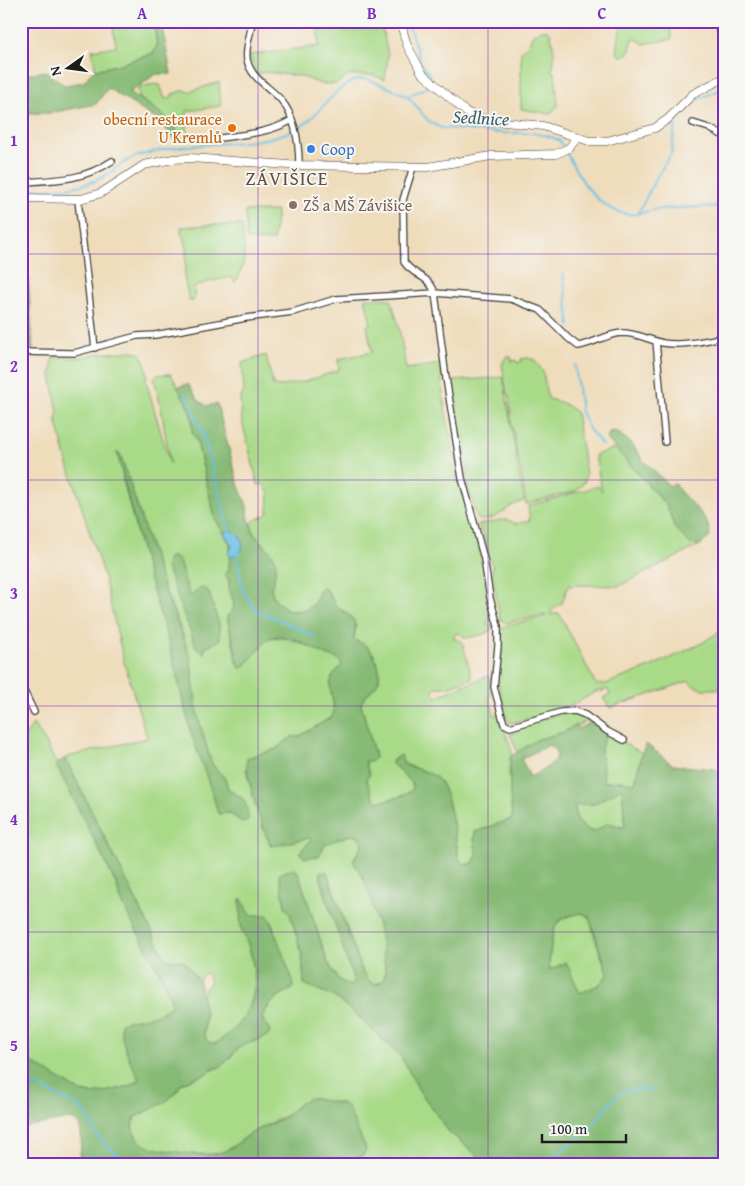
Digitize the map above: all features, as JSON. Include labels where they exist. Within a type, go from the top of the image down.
[{"type":"street","points":[[21,23],[36,21]]},
{"type":"street","points":[[252,21],[247,59],[250,68],[264,85],[280,99],[293,122],[298,136],[300,165]]},
{"type":"street","points":[[400,21],[414,60],[422,74],[462,109],[473,116],[486,120],[543,126],[589,141],[602,142],[655,128],[664,123],[694,94],[724,78]]},
{"type":"street","points":[[716,21],[724,41]]},
{"type":"street","points":[[212,139],[263,131],[293,122]]},
{"type":"street","points":[[694,123],[724,136]]},
{"type":"street","points":[[21,198],[36,197],[78,200],[101,193],[144,165],[173,158],[300,165],[413,167],[446,165],[490,156],[561,153],[572,146],[577,138]]},
{"type":"street","points":[[21,182],[78,178],[99,170],[112,161]]},
{"type":"street","points":[[413,167],[403,200],[404,262],[407,267],[429,282],[435,293],[462,478],[483,552],[490,598],[498,626],[494,687],[504,724],[510,727],[561,712],[575,712],[585,715],[607,731],[624,740]]},
{"type":"street","points":[[78,200],[95,348]]},
{"type":"street","points":[[21,352],[66,354],[82,352],[137,336],[156,335],[246,318],[293,312],[336,299],[435,293],[511,299],[540,310],[578,346],[614,334],[637,335],[671,344],[699,342],[724,337]]},
{"type":"street","points":[[656,341],[665,442]]},
{"type":"street","points":[[21,685],[34,712]]},
{"type":"green space","points":[[112,21],[153,21],[157,45],[154,53],[96,70],[92,50],[116,46]]},
{"type":"green space","points":[[153,21],[161,21],[171,74],[156,74],[130,92],[158,111],[174,125],[179,137],[175,139],[159,121],[108,88],[96,104],[50,113],[21,113],[21,78],[25,75],[46,71],[64,85],[84,82],[93,70],[117,65],[154,53],[157,45]]},
{"type":"green space","points":[[317,21],[358,21],[382,28],[388,54],[385,80],[373,75],[350,75],[336,84],[321,84],[300,76],[263,72],[257,75],[249,55],[319,46]]},
{"type":"green space","points":[[621,21],[669,21],[672,39],[644,44],[633,39],[629,53],[622,57],[617,53]]},
{"type":"green space","points":[[541,30],[548,30],[550,32],[554,52],[554,63],[551,71],[555,73],[558,105],[550,114],[521,109],[521,51],[529,43],[533,34]]},
{"type":"green space","points":[[219,82],[221,106],[187,111],[187,137],[178,136],[174,125],[139,98],[138,89],[149,85],[160,85],[165,99],[173,96],[172,94],[185,90],[188,92]]},
{"type":"green space","points":[[245,211],[277,211],[273,241],[247,240]]},
{"type":"green space","points":[[242,225],[244,255],[242,269],[235,282],[231,277],[204,283],[193,288],[195,297],[193,301],[189,301],[184,276],[186,243],[181,233],[181,227]]},
{"type":"green space","points":[[21,258],[28,276],[33,350],[21,350]]},
{"type":"green space","points":[[365,298],[391,299],[399,327],[406,369],[441,364],[443,395],[458,479],[480,551],[494,620],[487,622],[487,626],[495,626],[492,629],[478,636],[465,638],[460,633],[454,635],[454,639],[462,641],[472,678],[433,689],[434,695],[438,697],[488,676],[490,677],[491,697],[489,698],[495,716],[499,714],[512,752],[509,770],[512,819],[475,832],[474,840],[477,855],[473,863],[469,864],[459,859],[449,806],[438,779],[395,759],[392,761],[412,783],[413,789],[397,797],[378,802],[375,800],[366,778],[370,775],[366,761],[375,758],[361,704],[376,685],[379,678],[378,667],[372,651],[364,644],[354,640],[356,626],[346,612],[335,604],[328,591],[321,587],[314,604],[306,610],[290,611],[277,602],[271,588],[274,581],[270,551],[254,534],[251,523],[268,513],[269,495],[264,484],[258,485],[242,421],[240,400],[244,391],[242,363],[266,355],[273,385],[277,387],[307,381],[339,370],[339,359],[372,352],[367,326],[371,324]]},
{"type":"green space","points":[[132,351],[139,353],[145,362],[146,381],[170,464],[161,407],[154,378],[157,375],[171,374],[186,402],[215,518],[230,544],[229,571],[225,573],[234,606],[227,616],[237,663],[257,651],[269,638],[278,638],[305,644],[339,659],[342,664],[333,707],[335,712],[332,717],[298,737],[289,739],[276,749],[250,757],[246,771],[263,828],[271,846],[309,838],[311,840],[300,852],[319,853],[324,844],[350,835],[360,837],[362,845],[354,857],[355,866],[361,873],[367,886],[376,919],[385,963],[383,980],[372,984],[363,973],[327,872],[320,876],[354,981],[349,986],[338,979],[327,961],[298,872],[293,869],[280,877],[285,906],[290,913],[302,955],[304,983],[333,996],[358,1016],[402,1058],[419,1090],[449,1132],[479,1157],[479,1165],[338,1165],[363,1156],[366,1149],[342,1103],[323,1101],[293,1108],[285,1116],[255,1131],[229,1149],[218,1154],[184,1154],[147,1148],[133,1131],[132,1121],[135,1117],[176,1093],[184,1082],[220,1067],[231,1057],[237,1048],[269,1035],[270,1030],[262,1018],[274,1000],[293,989],[293,981],[278,944],[272,922],[250,913],[242,899],[240,899],[242,931],[253,963],[254,990],[246,1013],[238,1024],[215,1044],[208,1043],[204,1034],[205,1014],[202,999],[205,988],[210,983],[208,975],[204,973],[199,981],[182,960],[168,960],[165,958],[67,762],[67,757],[147,738],[124,662],[104,577],[67,462],[56,419],[58,412],[51,376],[53,357],[76,358]],"holes":[[[120,454],[162,583],[183,635],[193,675],[198,717],[211,762],[224,777],[228,789],[244,799],[234,815],[218,813],[191,733],[169,643],[144,561],[123,481]]]},
{"type":"green space","points":[[506,357],[511,357],[512,361],[516,360],[517,363],[521,362],[521,359],[535,360],[542,370],[549,399],[563,403],[576,412],[586,474],[584,483],[575,491],[526,504],[502,364]]},
{"type":"green space","points":[[503,377],[524,501],[493,518],[479,520],[467,486],[468,465],[463,455],[453,381]]},
{"type":"green space","points":[[188,384],[198,400],[207,406],[217,404],[239,487],[248,508],[248,516],[254,534],[274,556],[276,566],[271,588],[277,602],[290,611],[306,610],[314,604],[321,587],[324,587],[338,608],[354,621],[354,640],[365,645],[374,657],[379,673],[378,682],[361,704],[375,758],[372,761],[366,761],[370,775],[366,778],[375,799],[378,802],[392,799],[406,794],[413,789],[412,783],[392,764],[392,761],[401,755],[406,766],[431,774],[438,779],[446,793],[458,856],[463,863],[473,863],[477,855],[474,840],[475,832],[512,819],[510,757],[536,740],[564,732],[576,725],[578,729],[592,722],[606,733],[601,748],[604,782],[621,781],[635,783],[646,744],[673,765],[714,769],[724,772],[724,1165],[479,1165],[479,1157],[449,1132],[419,1090],[402,1058],[358,1016],[333,996],[304,984],[302,955],[290,913],[285,906],[279,874],[293,869],[298,872],[327,961],[338,979],[349,986],[354,981],[327,901],[320,872],[327,872],[363,973],[372,984],[383,980],[386,972],[379,930],[367,886],[353,862],[362,841],[360,837],[350,835],[325,844],[319,856],[304,858],[300,852],[311,840],[309,838],[272,846],[255,803],[247,758],[276,749],[293,736],[298,737],[332,717],[334,708],[330,687],[333,675],[342,664],[338,659],[292,638],[279,636],[269,638],[242,669],[239,667],[227,616],[234,605],[229,589],[229,580],[225,574],[229,571],[230,544],[215,518],[196,438],[192,432],[191,414],[177,387]],"holes":[[[548,745],[554,749],[555,759],[547,768],[530,777],[521,759]],[[622,788],[625,826],[621,827],[608,823],[594,832],[589,831],[579,822],[575,805],[594,804]],[[582,913],[589,917],[608,974],[599,985],[580,993],[566,962],[550,970],[549,964],[554,931],[558,922],[567,917]]]},
{"type":"green space","points":[[617,432],[632,444],[643,460],[670,486],[675,484],[702,515],[709,529],[710,537],[700,545],[690,544],[675,529],[667,506],[607,439],[609,433]]},
{"type":"green space","points":[[616,448],[667,506],[675,529],[690,544],[700,545],[619,586],[568,586],[562,603],[553,609],[550,615],[559,613],[597,686],[650,667],[700,644],[724,629],[724,688],[700,688],[689,681],[610,708],[603,698],[610,694],[607,689],[600,692],[599,690],[566,709],[511,723],[506,717],[498,684],[502,644],[501,628],[546,616],[543,615],[507,623],[500,619],[492,573],[493,566],[485,539],[478,525],[500,520],[508,520],[517,524],[530,520],[528,506],[598,486],[602,491],[595,455]]},
{"type":"green space","points":[[117,452],[122,459],[162,583],[190,656],[198,717],[211,762],[224,777],[228,789],[246,804],[248,820],[242,822],[229,813],[218,814],[191,733],[169,643],[144,561]]},
{"type":"green space","points":[[169,557],[174,557],[179,561],[190,597],[200,588],[206,589],[209,593],[219,624],[220,640],[205,648],[204,654],[196,647],[166,566]]},
{"type":"green space","points":[[562,713],[579,714],[589,720],[564,732],[536,740],[518,753],[510,734],[515,733],[522,725]]},
{"type":"green space","points":[[33,724],[45,741],[116,884],[128,914],[160,973],[172,1003],[160,1013],[131,1020],[138,1077],[140,1080],[115,1090],[93,1094],[80,1092],[21,1056],[21,744]]},
{"type":"green space","points":[[606,733],[642,753],[635,783],[621,781],[603,782],[601,748]]},
{"type":"green space","points":[[65,758],[165,958],[185,962],[199,981],[205,1014],[204,1034],[208,1042],[215,1044],[238,1024],[246,1013],[254,990],[253,963],[241,926],[240,899],[242,899],[247,911],[251,915],[267,915],[269,917],[293,981],[293,989],[274,1000],[262,1017],[264,1024],[270,1030],[269,1035],[238,1048],[220,1067],[184,1082],[176,1093],[164,1103],[135,1117],[132,1126],[137,1138],[149,1147],[193,1154],[214,1154],[229,1149],[255,1131],[275,1123],[310,1098],[347,1106],[366,1149],[363,1156],[338,1165],[78,1165],[81,1136],[75,1120],[68,1119],[21,1128],[21,1091],[25,1089],[25,1085],[21,1079],[21,1056],[81,1092],[93,1094],[129,1086],[140,1080],[124,1044],[121,1023],[156,1015],[163,1012],[172,1003],[160,973],[133,925],[116,883],[56,765]]},
{"type":"green space","points":[[622,787],[625,826],[621,827],[614,824],[602,826],[594,832],[582,826],[577,818],[575,805],[594,804]]},
{"type":"green space","points":[[582,913],[589,917],[608,974],[599,985],[580,993],[577,987],[550,970],[550,961],[552,938],[558,922],[567,917]]},
{"type":"water","points":[[231,530],[239,536],[243,544],[240,552],[231,557],[228,554],[232,546],[224,533]]},
{"type":"waterway","points":[[407,21],[422,65],[431,76]]},
{"type":"waterway","name":"Sedlnice","points":[[21,189],[63,188],[83,185],[103,177],[133,158],[171,148],[261,140],[279,135],[304,124],[346,85],[355,80],[364,79],[406,96],[427,119],[442,128],[503,133],[532,133],[559,140],[564,148]]},
{"type":"waterway","points":[[408,96],[426,88],[431,83]]},
{"type":"waterway","name":"Sedlnice","points":[[566,152],[585,185],[603,204],[625,214],[638,214],[656,178],[671,154],[676,121],[694,101],[724,88]]},
{"type":"waterway","points":[[639,213],[659,209],[724,206]]},
{"type":"waterway","points":[[563,273],[570,326]]},
{"type":"waterway","points":[[575,365],[581,412],[589,429],[602,445]]},
{"type":"waterway","points":[[185,393],[203,434],[230,533]]},
{"type":"waterway","points":[[237,554],[243,591],[256,610],[315,637]]},
{"type":"waterway","points":[[21,1079],[77,1105],[87,1115],[97,1136],[119,1156],[135,1162],[157,1165]]},
{"type":"waterway","points":[[542,1165],[591,1127],[613,1099],[622,1092],[633,1089],[653,1090]]},
{"type":"place","name":"obecní restaurace U Kremlů","points":[[232,128]]},
{"type":"place","name":"Coop","points":[[311,149]]},
{"type":"place","name":"ZŠ a MŠ Závišice","points":[[293,205]]},
{"type":"district","name":"ZÁVIŠICE","points":[[287,178]]}]
